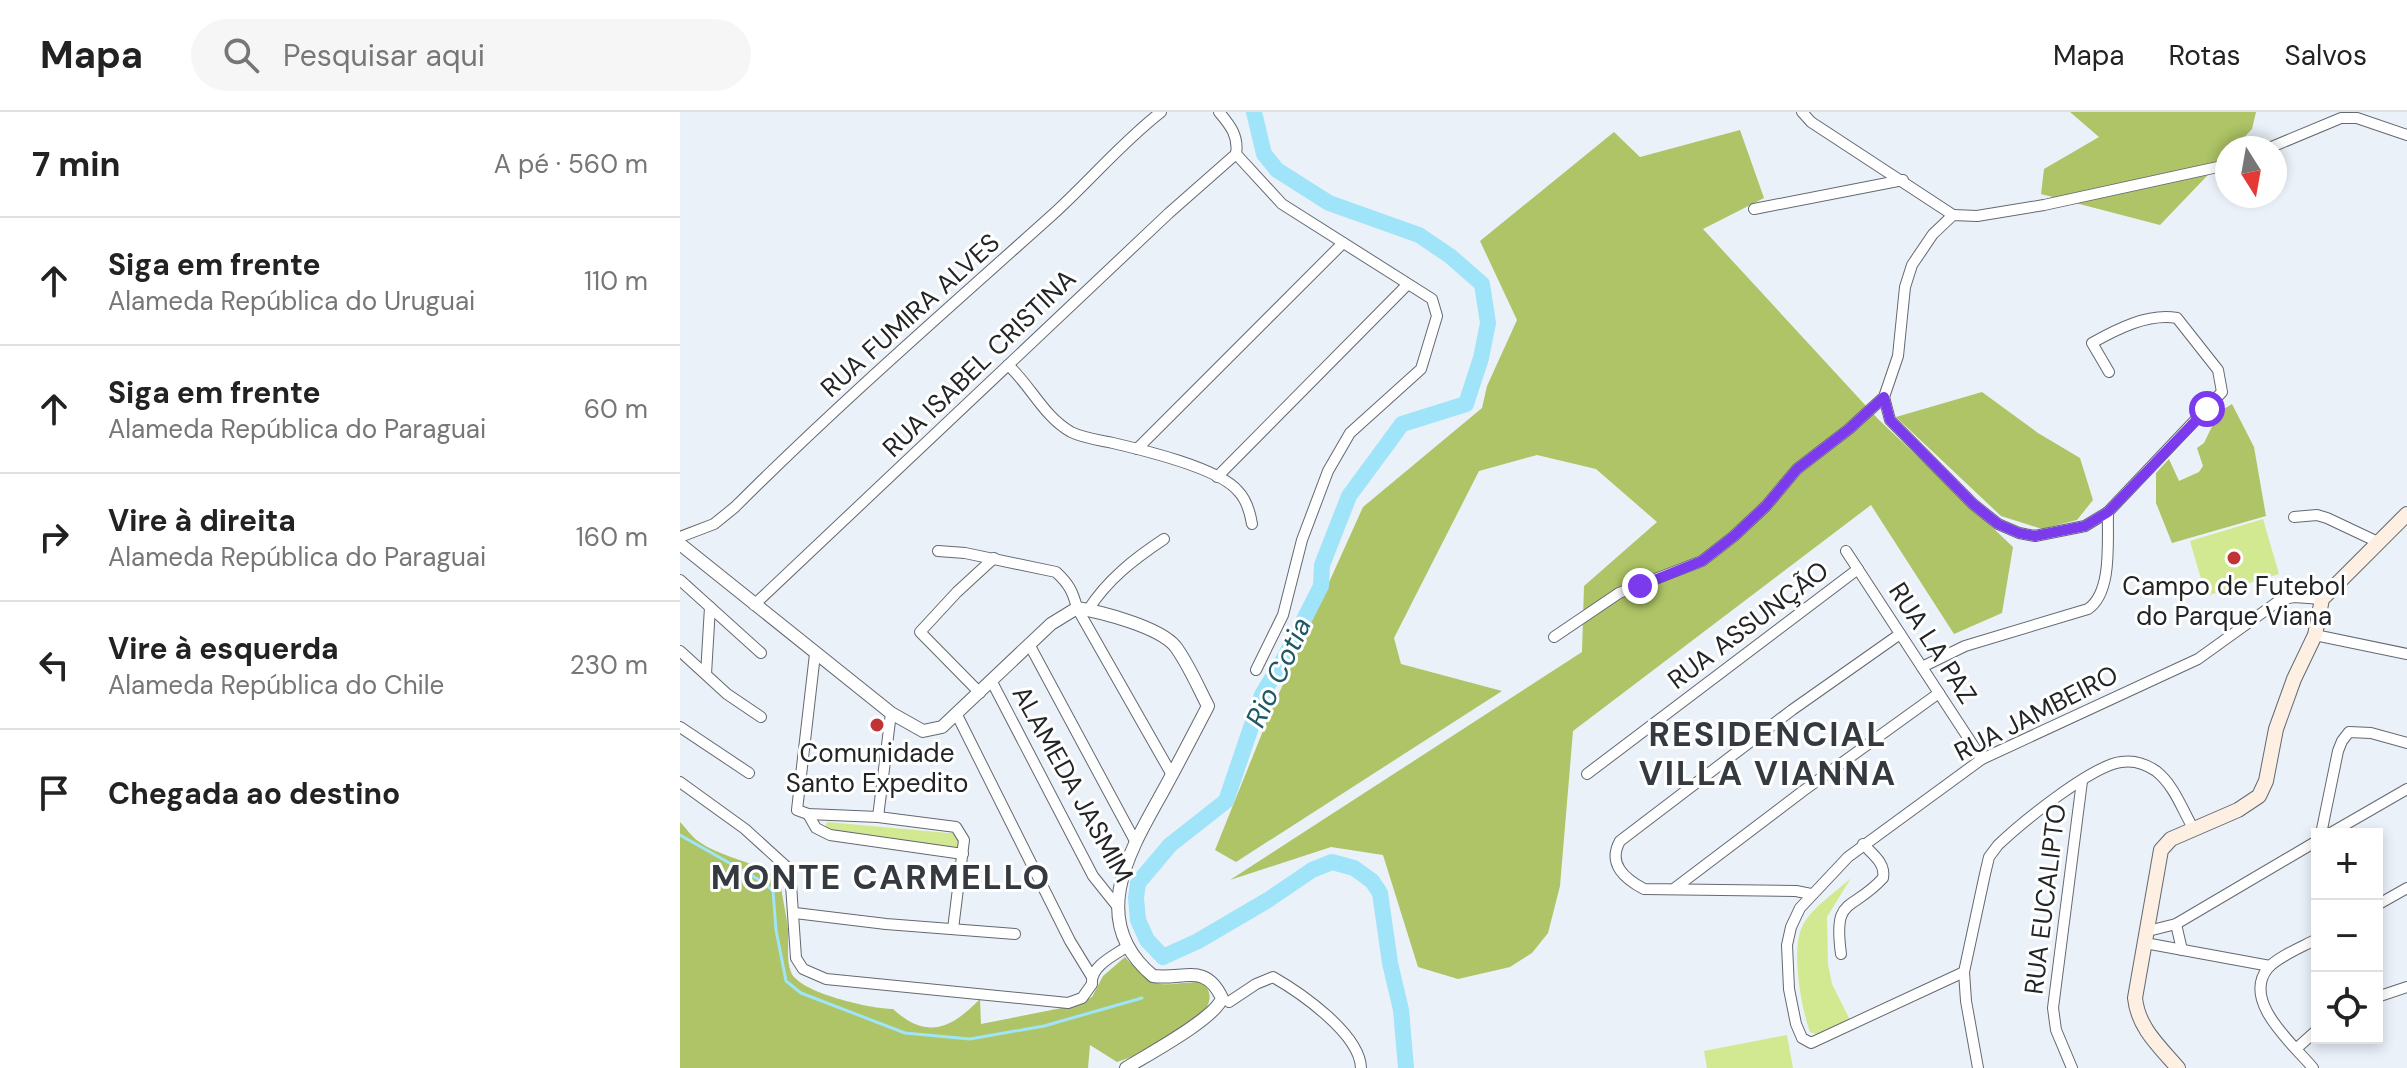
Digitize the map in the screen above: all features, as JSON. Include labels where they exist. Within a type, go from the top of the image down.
[{"type":"main road","points":[[2178,1068],[2150,1036],[2136,1009],[2137,984],[2161,850],[2171,839],[2238,810],[2259,796],[2266,781],[2276,729],[2294,679],[2315,635],[2322,599],[2407,514]]},
{"type":"street","name":"RUA FUMIRA ALVES","points":[[680,537],[714,524],[735,507],[1161,112]]},
{"type":"street","points":[[1219,112],[1234,132],[1236,154],[1282,204],[1406,286],[1432,299],[1437,316],[1421,369],[1350,433],[1328,471],[1302,540],[1283,615],[1256,670]]},
{"type":"street","points":[[1802,112],[1811,122],[1953,215],[1977,216],[2020,210],[2215,168]]},
{"type":"street","points":[[2287,140],[2341,118],[2357,118],[2407,135]]},
{"type":"street","name":"RUA ISABEL CRISTINA","points":[[754,605],[1169,213],[1236,154]]},
{"type":"street","points":[[1754,209],[1903,180]]},
{"type":"street","points":[[1554,637],[1619,593],[1702,561],[1766,506],[1797,469],[1884,397],[1898,356],[1905,287],[1912,265],[1933,234],[1953,215]]},
{"type":"street","points":[[1137,449],[1343,243]]},
{"type":"street","points":[[1217,477],[1406,286]]},
{"type":"street","points":[[1884,397],[1890,420],[1973,504],[1998,524],[2035,536],[2085,526],[2108,512],[2218,398],[2222,384],[2218,370],[2183,323],[2170,317],[2115,330],[2092,343],[2109,372]]},
{"type":"street","points":[[1008,365],[1022,377],[1050,416],[1063,427],[1075,434],[1137,449],[1217,477],[1238,491],[1249,508],[1252,524]]},
{"type":"street","points":[[1922,667],[1965,646],[2095,605],[2105,588],[2108,512]]},
{"type":"street","points":[[2294,517],[2317,515],[2327,518],[2380,543]]},
{"type":"street","points":[[680,544],[891,713],[914,727],[929,731],[942,727],[957,715],[1051,624],[1083,609],[1133,559],[1164,539]]},
{"type":"street","points":[[938,551],[994,558],[1056,572],[1073,590],[1172,775]]},
{"type":"street","name":"RUA LA PAZ","points":[[1846,551],[1982,759]]},
{"type":"street","points":[[980,693],[920,632],[994,558]]},
{"type":"street","name":"RUA ASSUNÇÃO","points":[[1587,774],[1858,569]]},
{"type":"street","points":[[680,580],[761,653]]},
{"type":"street","name":"RUA JAMBEIRO","points":[[1964,972],[1817,1042],[1805,1042],[1799,1034],[1792,1005],[1787,967],[1791,927],[1811,894],[1863,844],[1982,759],[2198,659],[2280,600],[2294,597],[2322,599]]},
{"type":"street","points":[[706,674],[710,607]]},
{"type":"street","points":[[1083,609],[1154,632],[1174,645],[1208,706],[1135,841],[1126,864],[1117,906],[1128,946],[1153,976],[1203,975],[1212,981],[1222,998],[1220,1006],[1208,1015],[1126,1068]]},
{"type":"street","points":[[1811,894],[1796,891],[1644,889],[1626,879],[1618,869],[1615,858],[1620,841],[1792,710],[1900,634]]},
{"type":"street","points":[[2315,635],[2407,654]]},
{"type":"street","points":[[1029,644],[1135,841]]},
{"type":"street","points":[[680,651],[727,694],[761,717]]},
{"type":"street","points":[[815,654],[803,812],[816,828],[830,835],[963,854]]},
{"type":"street","name":"ALAMEDA JASMIM","points":[[992,682],[1093,876],[1117,906]]},
{"type":"street","points":[[1675,888],[1939,693]]},
{"type":"street","points":[[878,817],[891,713]]},
{"type":"street","points":[[680,782],[745,829],[790,870],[797,961],[803,969],[826,979],[1068,1003],[1082,998],[1089,992],[1092,977],[1070,941],[957,715]]},
{"type":"street","points":[[680,727],[749,773]]},
{"type":"street","points":[[2322,828],[2338,751],[2349,732],[2371,733],[2407,743]]},
{"type":"street","points":[[1978,1068],[1964,972],[1989,857],[2011,833],[2082,781],[2100,769],[2119,762],[2148,766],[2166,781],[2193,828]]},
{"type":"street","name":"RUA EUCALIPTO","points":[[2072,1068],[2056,1030],[2053,1008],[2082,781]]},
{"type":"street","points":[[2339,828],[2407,789]]},
{"type":"street","points":[[803,812],[956,827],[963,836],[963,854],[953,929]]},
{"type":"street","points":[[1841,954],[1838,923],[1841,912],[1883,878],[1880,863],[1863,844]]},
{"type":"street","points":[[2146,937],[2176,924],[2311,845]]},
{"type":"street","points":[[2383,902],[2407,888]]},
{"type":"street","points":[[2391,898],[2407,897]]},
{"type":"street","points":[[795,913],[1015,934]]},
{"type":"street","points":[[2176,924],[2182,950]]},
{"type":"street","points":[[2146,937],[2182,950],[2270,966]]},
{"type":"street","points":[[2311,942],[2270,966],[2261,982],[2260,999],[2264,1009],[2313,1068]]},
{"type":"street","points":[[1092,977],[1107,960],[1128,946]]},
{"type":"street","points":[[1229,1002],[1273,977],[1340,1027],[1355,1045],[1361,1068]]},
{"type":"street","points":[[2383,995],[2407,987]]},
{"type":"street","points":[[2297,1048],[2311,1035]]},
{"type":"green space","points":[[2070,112],[2256,112],[2252,129],[2245,136],[2215,136],[2215,168],[2160,225],[2041,194],[2044,169],[2099,137]]},
{"type":"green space","points":[[1740,130],[1764,198],[1703,229],[1879,420],[2013,547],[2002,613],[1954,634],[1871,505],[1573,731],[1560,886],[1548,933],[1532,953],[1510,967],[1458,979],[1418,967],[1383,855],[1331,847],[1230,880],[1582,652],[1584,586],[1657,522],[1596,469],[1537,455],[1479,471],[1394,638],[1401,664],[1502,691],[1236,862],[1215,850],[1271,711],[1363,507],[1482,408],[1487,386],[1517,320],[1480,241],[1614,132],[1640,157]]},
{"type":"green space","points":[[1982,392],[2038,433],[2080,458],[2093,500],[2077,520],[2042,529],[2001,516],[1896,417]]},
{"type":"green space","points":[[2232,404],[2254,447],[2266,516],[2172,543],[2156,503],[2156,473],[2169,459],[2179,481],[2199,472],[2203,466],[2197,448],[2204,443],[2219,412]]},
{"type":"green space","name":"Campo de Futebol do Parque Viana","points":[[2263,519],[2279,574],[2206,596],[2190,541]]},
{"type":"green space","points":[[680,822],[695,839],[708,847],[760,868],[780,880],[788,929],[789,967],[797,980],[821,993],[893,1009],[905,1019],[928,1027],[949,1024],[980,999],[981,1024],[1077,1005],[1092,997],[1103,976],[1125,957],[1151,981],[1205,984],[1209,1002],[1206,1009],[1143,1053],[1117,1062],[1090,1045],[1088,1068],[680,1068]]},
{"type":"green space","points":[[827,822],[959,834],[959,849],[824,831]]},
{"type":"green space","points":[[1851,878],[1827,917],[1828,964],[1832,984],[1850,1020],[1818,1035],[1810,1032],[1803,1009],[1797,965],[1799,938],[1811,913]]},
{"type":"green space","points":[[1787,1035],[1793,1068],[1707,1068],[1704,1051]]},
{"type":"waterway","name":"Rio Cotia","points":[[1254,112],[1264,154],[1277,170],[1329,203],[1419,235],[1450,256],[1482,284],[1488,323],[1481,358],[1466,404],[1402,424],[1349,496],[1322,565],[1321,586],[1262,695],[1226,801],[1170,845],[1138,883],[1138,920],[1147,940],[1163,957],[1198,941],[1312,870],[1332,862],[1354,868],[1372,881],[1380,893],[1390,963],[1401,1010],[1406,1068]]},
{"type":"waterway","points":[[680,835],[763,882],[773,891],[776,930],[786,981],[801,993],[905,1033],[970,1039],[1044,1026],[1142,998]]},
{"type":"place","name":"Campo de Futebol do Parque Viana","points":[[2234,558]]},
{"type":"place","name":"Comunidade Santo Expedito","points":[[877,725]]},
{"type":"district","name":"RESIDENCIAL VILLA VIANNA","points":[[1768,754]]},
{"type":"district","name":"MONTE CARMELLO","points":[[881,877]]},
{"type":"route","points":[[1640,586],[1702,561],[1766,506],[1797,469],[1884,397],[1890,420],[1973,504],[1998,524],[2035,536],[2085,526],[2108,512],[2207,409]]}]
